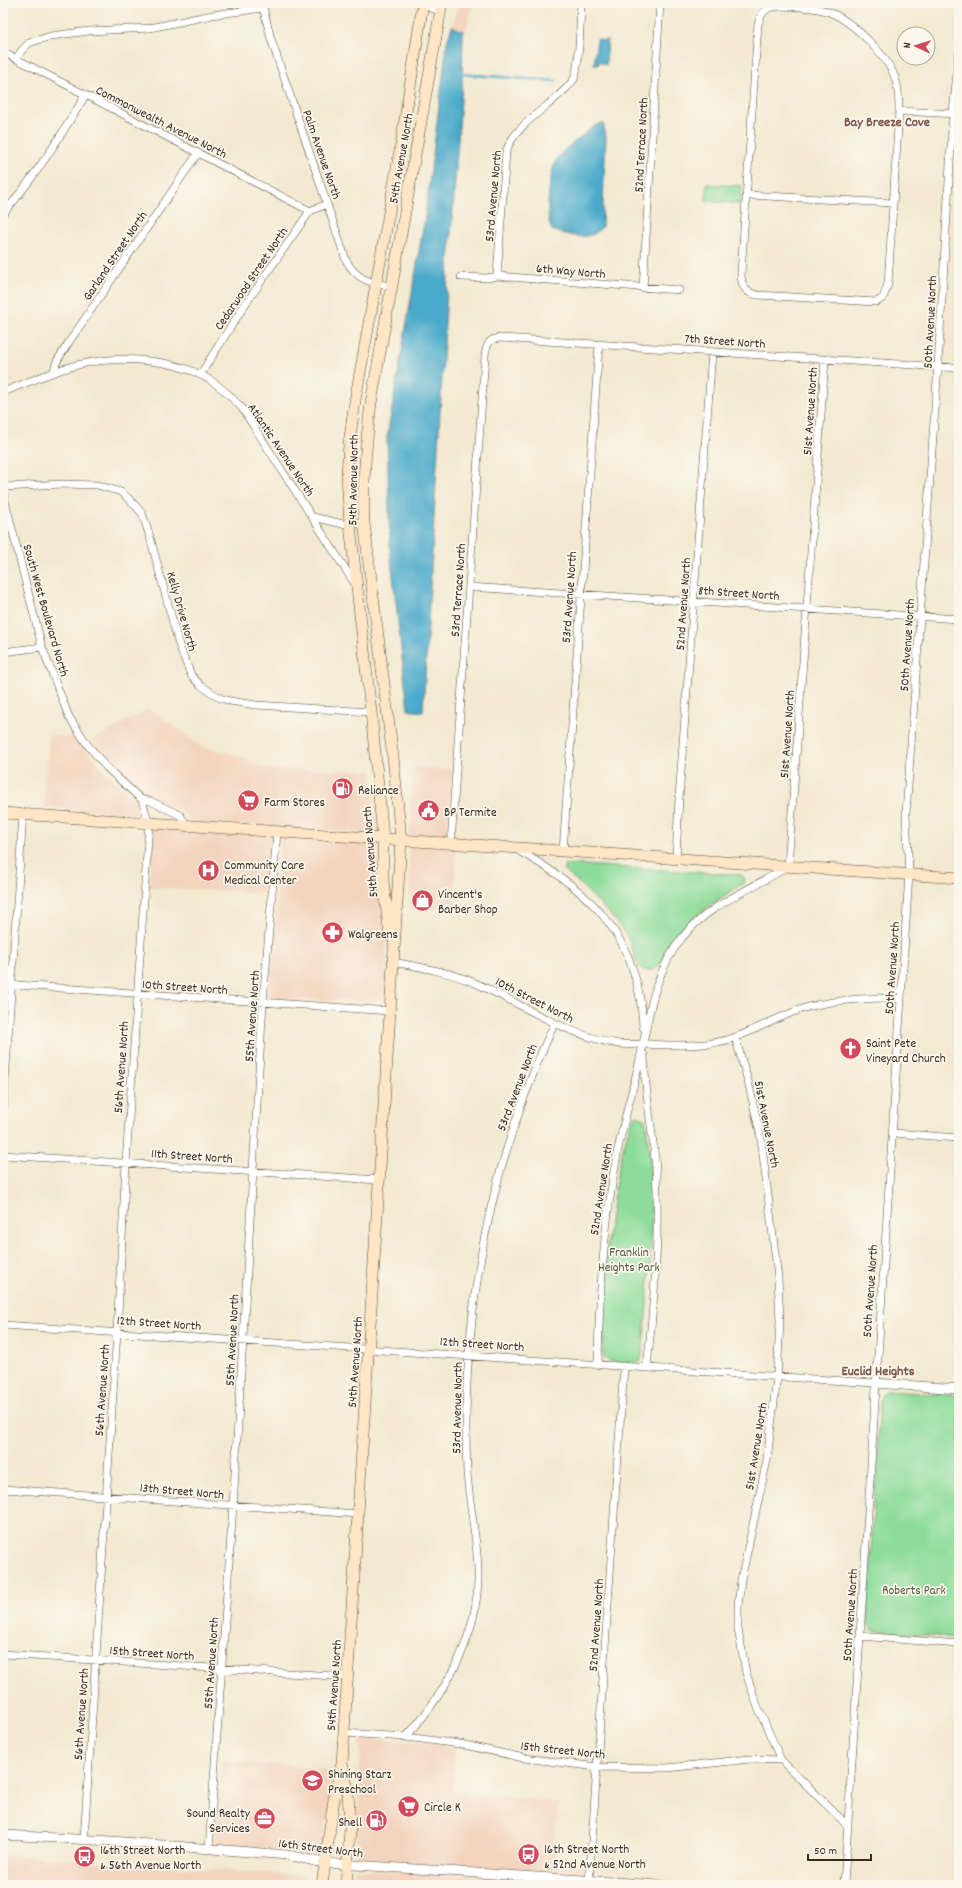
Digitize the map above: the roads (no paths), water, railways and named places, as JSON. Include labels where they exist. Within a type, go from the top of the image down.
[{"type":"main road","name":"54th Avenue North","points":[[393,962],[383,881],[383,838],[371,712],[355,584],[347,474],[349,444],[401,143],[422,4]]},
{"type":"main road","name":"54th Avenue North","points":[[322,1885],[334,1799],[342,1763],[401,840],[392,751],[364,523],[363,487],[366,439],[391,286],[441,7]]},
{"type":"main road","points":[[3,813],[959,878]]},
{"type":"main road","name":"54th Avenue North","points":[[342,1763],[348,1791],[350,1829],[346,1885]]},
{"type":"street","name":"53rd Avenue North","points":[[497,276],[506,152],[508,146],[517,133],[567,88],[574,78],[577,66],[581,3]]},
{"type":"street","name":"52nd Terrace North","points":[[643,288],[660,3]]},
{"type":"street","points":[[422,4],[441,7]]},
{"type":"street","points":[[16,59],[29,43],[51,36],[89,31],[150,28],[263,6]]},
{"type":"street","name":"Palm Avenue North","points":[[263,6],[270,39],[351,270],[366,281],[391,286]]},
{"type":"street","points":[[780,6],[817,9],[828,12],[851,26],[880,53],[890,68],[896,80],[899,94],[899,111],[886,291],[883,298],[876,302],[866,303],[758,295],[745,290],[741,281],[741,273],[758,24],[761,13],[766,8],[780,6]]},
{"type":"street","name":"Commonwealth Avenue North","points":[[3,52],[85,96],[310,211]]},
{"type":"street","name":"50th Avenue North","points":[[844,1885],[875,1383],[909,874],[906,814],[959,53]]},
{"type":"street","points":[[3,214],[25,188],[52,150],[85,96]]},
{"type":"street","points":[[899,111],[956,113]]},
{"type":"street","name":"Garland Street North","points":[[53,373],[57,361],[69,342],[198,153]]},
{"type":"street","points":[[747,195],[893,203]]},
{"type":"street","points":[[310,211],[327,204]]},
{"type":"street","name":"Cedarwood Street North","points":[[200,375],[244,306],[310,211]]},
{"type":"street","name":"6th Way North","points":[[461,277],[487,278],[497,276],[679,290]]},
{"type":"street","name":"7th Street North","points":[[490,341],[501,338],[959,368]]},
{"type":"street","name":"53rd Terrace North","points":[[451,843],[485,356],[486,347],[490,341]]},
{"type":"street","name":"53rd Avenue North","points":[[563,851],[580,594],[599,344]]},
{"type":"street","name":"52nd Avenue North","points":[[676,859],[679,798],[712,352]]},
{"type":"street","name":"Atlantic Avenue North","points":[[3,392],[78,365],[136,360],[174,365],[200,375],[225,391],[242,408],[355,584]]},
{"type":"street","name":"51st Avenue North","points":[[788,866],[825,360]]},
{"type":"street","name":"Kelly Drive North","points":[[3,488],[63,484],[97,485],[121,492],[129,499],[142,513],[184,659],[191,675],[210,693],[230,702],[371,712]]},
{"type":"street","name":"South West Boulevard North","points":[[3,493],[42,648],[69,717],[87,744],[106,766],[142,800],[150,801],[180,815],[187,825]]},
{"type":"street","points":[[313,517],[331,523],[350,525],[364,523]]},
{"type":"street","name":"8th Street North","points":[[469,587],[959,619]]},
{"type":"street","points":[[3,652],[42,648]]},
{"type":"street","points":[[142,800],[149,824]]},
{"type":"street","points":[[3,1111],[23,814]]},
{"type":"street","name":"56th Avenue North","points":[[84,1839],[117,1332],[126,1163],[149,824]]},
{"type":"street","name":"55th Avenue North","points":[[209,1849],[233,1506],[252,1171],[277,832]]},
{"type":"street","name":"52nd Avenue North","points":[[514,848],[541,862],[573,884],[608,922],[625,948],[637,981],[642,1003],[646,1083],[655,1157],[657,1216],[654,1293],[647,1367]]},
{"type":"street","points":[[644,1044],[650,1008],[658,979],[664,964],[681,939],[693,926],[724,901],[788,866]]},
{"type":"street","name":"10th Street North","points":[[393,962],[442,972],[473,982],[499,993],[554,1024],[586,1036],[613,1042],[673,1046],[708,1043],[734,1037],[766,1023],[814,1006],[836,1001],[864,998],[901,998]]},
{"type":"street","name":"10th Street North","points":[[3,984],[390,1011]]},
{"type":"street","name":"53rd Avenue North","points":[[406,1737],[439,1695],[460,1656],[474,1615],[478,1568],[467,1472],[467,1405],[469,1356],[476,1279],[495,1188],[504,1154],[524,1094],[554,1024]]},
{"type":"street","name":"51st Avenue North","points":[[734,1037],[748,1081],[761,1138],[778,1278],[779,1315],[777,1377],[766,1460],[741,1580],[738,1606],[738,1629],[746,1673],[757,1705],[781,1760],[848,1826]]},
{"type":"street","name":"52nd Avenue North","points":[[598,1364],[598,1315],[604,1235],[618,1152],[644,1044]]},
{"type":"street","points":[[892,1133],[959,1138]]},
{"type":"street","name":"11th Street North","points":[[3,1155],[379,1180]]},
{"type":"street","name":"12th Street North","points":[[3,1325],[959,1389]]},
{"type":"street","name":"52nd Avenue North","points":[[590,1883],[624,1366]]},
{"type":"street","name":"13th Street North","points":[[3,1489],[358,1514]]},
{"type":"street","points":[[860,1636],[959,1644]]},
{"type":"street","name":"15th Street North","points":[[3,1654],[348,1677]]},
{"type":"street","name":"15th Street North","points":[[344,1733],[406,1737],[460,1744],[524,1758],[598,1767],[667,1768],[750,1759],[781,1760]]},
{"type":"street","name":"16th Street North","points":[[3,1835],[84,1839],[288,1855],[324,1863],[590,1883],[659,1885]]},
{"type":"water","points":[[452,26],[463,31],[462,87],[447,290],[423,712],[408,710],[390,551],[387,437],[425,217],[447,42]]},
{"type":"water","points":[[597,39],[600,39],[600,41],[608,40],[606,65],[599,62],[598,65],[594,64]]},
{"type":"water","points":[[603,123],[606,136],[602,227],[597,232],[585,236],[565,234],[552,230],[548,215],[548,205],[550,183],[555,163],[561,153],[570,145],[596,125]]},
{"type":"waterway","points":[[460,74],[556,81]]},
{"type":"place","name":"Reliance","points":[[343,789]]},
{"type":"place","name":"Farm Stores","points":[[248,801]]},
{"type":"place","name":"BP Termite","points":[[429,811]]},
{"type":"place","name":"Community Care Medical Center","points":[[209,871]]},
{"type":"place","name":"Vincent's Barber Shop","points":[[422,900]]},
{"type":"place","name":"Walgreens","points":[[332,933]]},
{"type":"place","name":"Saint Pete Vineyard Church","points":[[850,1049]]},
{"type":"place","name":"Shining Starz Preschool","points":[[313,1780]]},
{"type":"place","name":"Circle K","points":[[408,1806]]},
{"type":"place","name":"Sound Realty Services","points":[[265,1819]]},
{"type":"place","name":"Shell","points":[[377,1821]]},
{"type":"place","name":"16th Street North & 52nd Avenue North","points":[[528,1855]]},
{"type":"place","name":"16th Street North & 56th Avenue North","points":[[85,1856]]},
{"type":"district","name":"Bay Breeze Cove","points":[[887,121]]},
{"type":"district","name":"Euclid Heights","points":[[878,1370]]},
{"type":"park label","name":"Franklin Heights Park","points":[[629,1258]]},
{"type":"park label","name":"Roberts Park","points":[[914,1589]]}]
